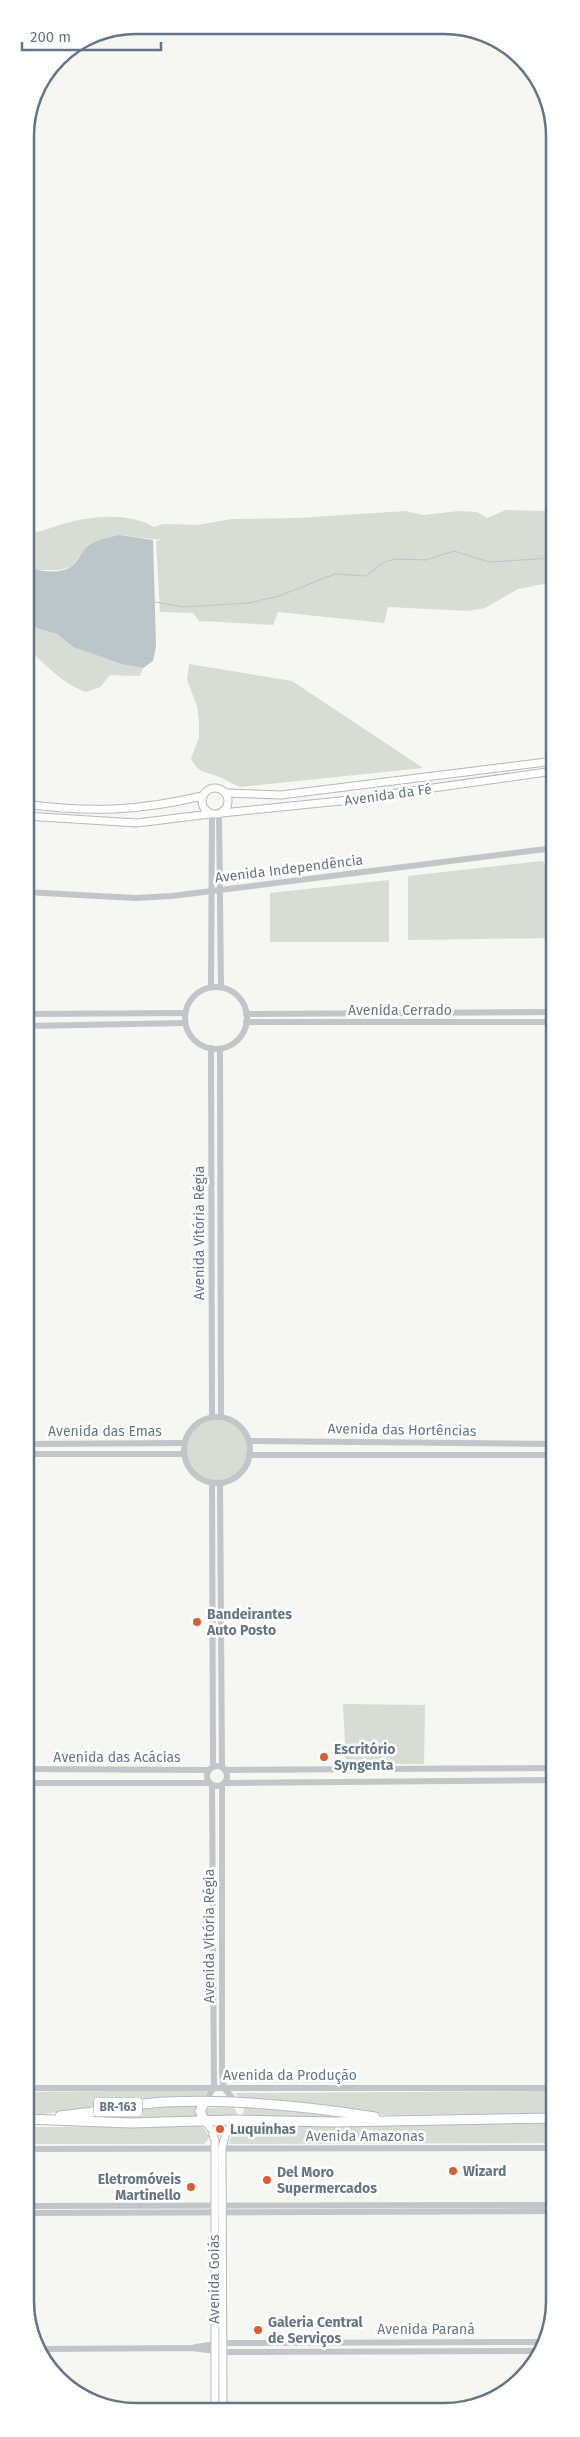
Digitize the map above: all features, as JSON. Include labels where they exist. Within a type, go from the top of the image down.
[{"type":"highway","points":[[205,2102],[200,2111],[205,2120]]},
{"type":"highway","name":"BR-163","points":[[34,2119],[82,2114],[132,2106],[236,2102],[306,2106],[398,2121]]},
{"type":"highway","points":[[234,2120],[239,2112],[236,2102]]},
{"type":"highway","name":"BR-163","points":[[34,2119],[131,2123],[205,2120],[398,2121],[546,2118]]},
{"type":"main road","name":"Avenida da Fé","points":[[225,793],[281,795],[546,762]]},
{"type":"main road","name":"Avenida da Fé","points":[[34,817],[137,823],[340,801],[546,772]]},
{"type":"main road","points":[[34,804],[123,810],[159,806],[202,796],[206,791],[214,788],[225,793],[228,803],[215,814],[202,806],[202,796]]},
{"type":"main road","points":[[205,2120],[212,2130],[218,2148]]},
{"type":"main road","points":[[218,2148],[234,2120]]},
{"type":"main road","name":"Avenida Goiás","points":[[215,2403],[213,2204],[218,2148]]},
{"type":"main road","name":"Avenida Goiás","points":[[218,2148],[222,2205],[223,2403]]},
{"type":"street","points":[[215,814],[221,889],[221,988]]},
{"type":"street","points":[[211,987],[215,814]]},
{"type":"street","name":"Avenida Independência","points":[[34,892],[135,898],[172,896],[546,849]]},
{"type":"street","points":[[211,987],[221,988],[236,995],[243,1004],[246,1022],[240,1037],[228,1046],[211,1048],[194,1040],[185,1023],[185,1013],[194,996],[211,987]]},
{"type":"street","name":"Avenida Cerrado","points":[[246,1014],[546,1012]]},
{"type":"street","points":[[34,1014],[185,1013]]},
{"type":"street","name":"Avenida Cerrado","points":[[246,1022],[546,1022]]},
{"type":"street","points":[[34,1026],[185,1023]]},
{"type":"street","name":"Avenida Vitória Régia","points":[[211,1048],[212,1417]]},
{"type":"street","name":"Avenida Vitória Régia","points":[[220,1048],[221,1417]]},
{"type":"street","points":[[212,1417],[221,1417],[238,1425],[249,1441],[249,1455],[245,1469],[238,1476],[220,1483],[212,1483],[204,1481],[190,1470],[184,1454],[184,1443],[194,1426],[212,1417]]},
{"type":"street","name":"Avenida das Hortências","points":[[249,1441],[546,1444]]},
{"type":"street","name":"Avenida das Emas","points":[[34,1444],[184,1443]]},
{"type":"street","name":"Avenida das Emas","points":[[34,1454],[184,1454]]},
{"type":"street","name":"Avenida das Hortências","points":[[249,1455],[546,1456]]},
{"type":"street","points":[[212,1483],[211,1768],[207,1775],[210,1784],[546,1780]]},
{"type":"street","points":[[220,1483],[224,1769],[227,1774],[224,1784]]},
{"type":"street","points":[[211,1768],[546,1768]]},
{"type":"street","name":"Avenida das Acácias","points":[[34,1769],[211,1768]]},
{"type":"street","name":"Avenida das Acácias","points":[[34,1783],[210,1784]]},
{"type":"street","name":"Avenida Vitória Régia","points":[[210,1784],[214,2087]]},
{"type":"street","name":"Avenida Vitória Régia","points":[[224,1784],[222,2054],[224,2088]]},
{"type":"street","points":[[205,2102],[214,2087]]},
{"type":"street","name":"Avenida da Produção","points":[[34,2088],[546,2088]]},
{"type":"street","points":[[224,2088],[236,2102]]},
{"type":"street","name":"Avenida Amazonas","points":[[34,2149],[546,2148]]},
{"type":"street","points":[[34,2206],[213,2204],[546,2205]]},
{"type":"street","points":[[34,2213],[546,2211]]},
{"type":"street","name":"Avenida Paraná","points":[[192,2348],[214,2343],[538,2342]]},
{"type":"street","name":"Avenida Paraná","points":[[46,2349],[192,2348],[214,2352],[533,2351]]},
{"type":"shaded area","points":[[506,510],[546,510],[546,584],[518,589],[485,608],[468,611],[388,607],[384,623],[278,612],[273,625],[199,621],[193,613],[160,612],[156,541],[162,540],[120,535],[85,549],[71,567],[59,570],[34,569],[34,532],[74,521],[97,517],[121,517],[144,522],[154,527],[163,524],[197,525],[232,519],[297,518],[405,511],[423,515],[459,511],[477,512],[487,518]]},
{"type":"shaded area","points":[[120,535],[153,540],[156,646],[153,661],[143,668],[121,664],[73,647],[57,634],[34,626],[34,569],[62,571],[67,569],[74,564],[84,550],[100,540]]},
{"type":"shaded area","points":[[34,626],[57,634],[73,647],[121,664],[143,668],[140,676],[110,675],[100,687],[86,692],[69,684],[34,654]]},
{"type":"shaded area","points":[[189,664],[292,681],[423,768],[240,787],[220,777],[204,772],[195,766],[191,758],[199,738],[199,721],[197,706],[187,680]]},
{"type":"shaded area","points":[[541,861],[546,863],[546,938],[408,940],[408,876]]},
{"type":"shaded area","points":[[389,880],[389,942],[270,942],[270,893]]},
{"type":"shaded area","points":[[217,1420],[234,1425],[239,1429],[243,1434],[248,1451],[243,1468],[239,1473],[234,1477],[217,1482],[200,1477],[195,1473],[191,1468],[186,1451],[191,1434],[195,1429],[200,1425]]},
{"type":"shaded area","points":[[343,1704],[425,1705],[424,1764],[346,1764]]},
{"type":"shaded area","points":[[208,2090],[203,2100],[119,2102],[34,2115],[34,2092]]},
{"type":"shaded area","points":[[546,2091],[546,2114],[386,2115],[241,2100],[235,2093]]},
{"type":"shaded area","points":[[200,2104],[200,2117],[72,2120],[102,2112]]},
{"type":"shaded area","points":[[263,2106],[313,2109],[358,2119],[243,2116],[244,2108]]},
{"type":"shaded area","points":[[235,2107],[237,2115],[233,2117],[207,2119],[204,2108]]},
{"type":"shaded area","points":[[498,2121],[546,2122],[546,2143],[229,2144],[232,2131],[241,2125],[350,2126]]},
{"type":"shaded area","points":[[202,2126],[210,2137],[204,2144],[34,2144],[34,2127]]},
{"type":"waterway","points":[[155,602],[184,607],[249,603],[279,596],[335,574],[366,576],[384,562],[396,559],[426,560],[454,551],[489,562],[546,558]]},
{"type":"place","name":"Bandeirantes Auto Posto","points":[[197,1622]]},
{"type":"place","name":"Escritório Syngenta","points":[[324,1757]]},
{"type":"place","name":"Luquinhas","points":[[220,2129]]},
{"type":"place","name":"Wizard","points":[[453,2171]]},
{"type":"place","name":"Del Moro Supermercados","points":[[267,2180]]},
{"type":"place","name":"Eletromóveis Martinello","points":[[191,2187]]},
{"type":"place","name":"Galeria Central de Serviços","points":[[258,2330]]}]
